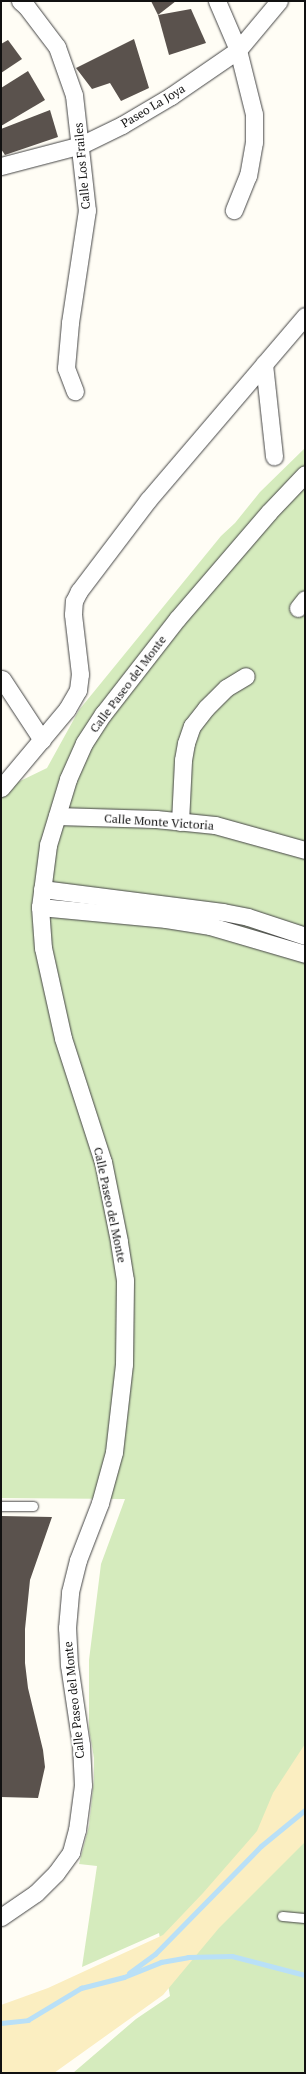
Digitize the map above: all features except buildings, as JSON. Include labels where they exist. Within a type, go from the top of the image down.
[{"type":"street","name":"Calle Los Frailes","points":[[20,1],[26,6],[56,47],[74,95],[81,145],[87,210],[70,323],[66,368],[75,391]]},
{"type":"street","points":[[217,1],[238,50],[254,114],[254,142],[248,175],[234,210]]},
{"type":"street","name":"Paseo La Joya","points":[[1,166],[81,145],[122,125],[171,96],[238,50],[279,1]]},
{"type":"street","points":[[1,788],[67,709],[78,690],[80,674],[73,614],[74,601],[79,590],[148,500],[305,316]]},
{"type":"street","points":[[264,364],[274,456]]},
{"type":"street","name":"Calle Paseo del Monte","points":[[1,1917],[36,1893],[56,1873],[71,1852],[77,1830],[83,1785],[81,1745],[69,1665],[67,1628],[70,1592],[78,1560],[100,1503],[114,1452],[124,1364],[125,1280],[119,1241],[102,1162],[61,1031],[43,948],[40,908],[48,845],[68,778],[84,743],[103,714],[177,619],[269,512],[305,474]]},
{"type":"street","points":[[180,822],[183,760],[186,743],[192,726],[206,708],[226,688],[246,676]]},
{"type":"street","points":[[2,679],[42,740]]},
{"type":"street","name":"Calle Monte Victoria","points":[[57,816],[156,819],[215,825],[305,850]]},
{"type":"street","points":[[42,889],[223,912],[254,919],[305,936]]},
{"type":"street","points":[[40,908],[166,919],[210,926],[305,954]]},
{"type":"lane","points":[[1,1506],[33,1506]]},
{"type":"lane","points":[[282,1916],[305,1918]]},
{"type":"green space","points":[[305,448],[305,2073],[73,2073],[136,2019],[170,1996],[159,1933],[82,1967],[97,1866],[79,1864],[89,1826],[94,1779],[94,1758],[89,1729],[89,1660],[101,1564],[125,1499],[1,1498],[1,799],[14,784],[47,768],[79,710],[221,536],[235,523],[260,492]]},
{"type":"sand","points":[[305,1744],[305,1842],[219,1928],[163,1995],[54,2073],[1,2073],[1,2005],[48,1988],[163,1935],[203,1893],[257,1831],[273,1793]]},
{"type":"waterway","points":[[129,1973],[155,1954],[261,1846],[305,1810]]},
{"type":"waterway","points":[[1,2023],[28,2020],[81,1988],[124,1977],[161,1962],[188,1957],[232,1956],[305,1975]]}]
